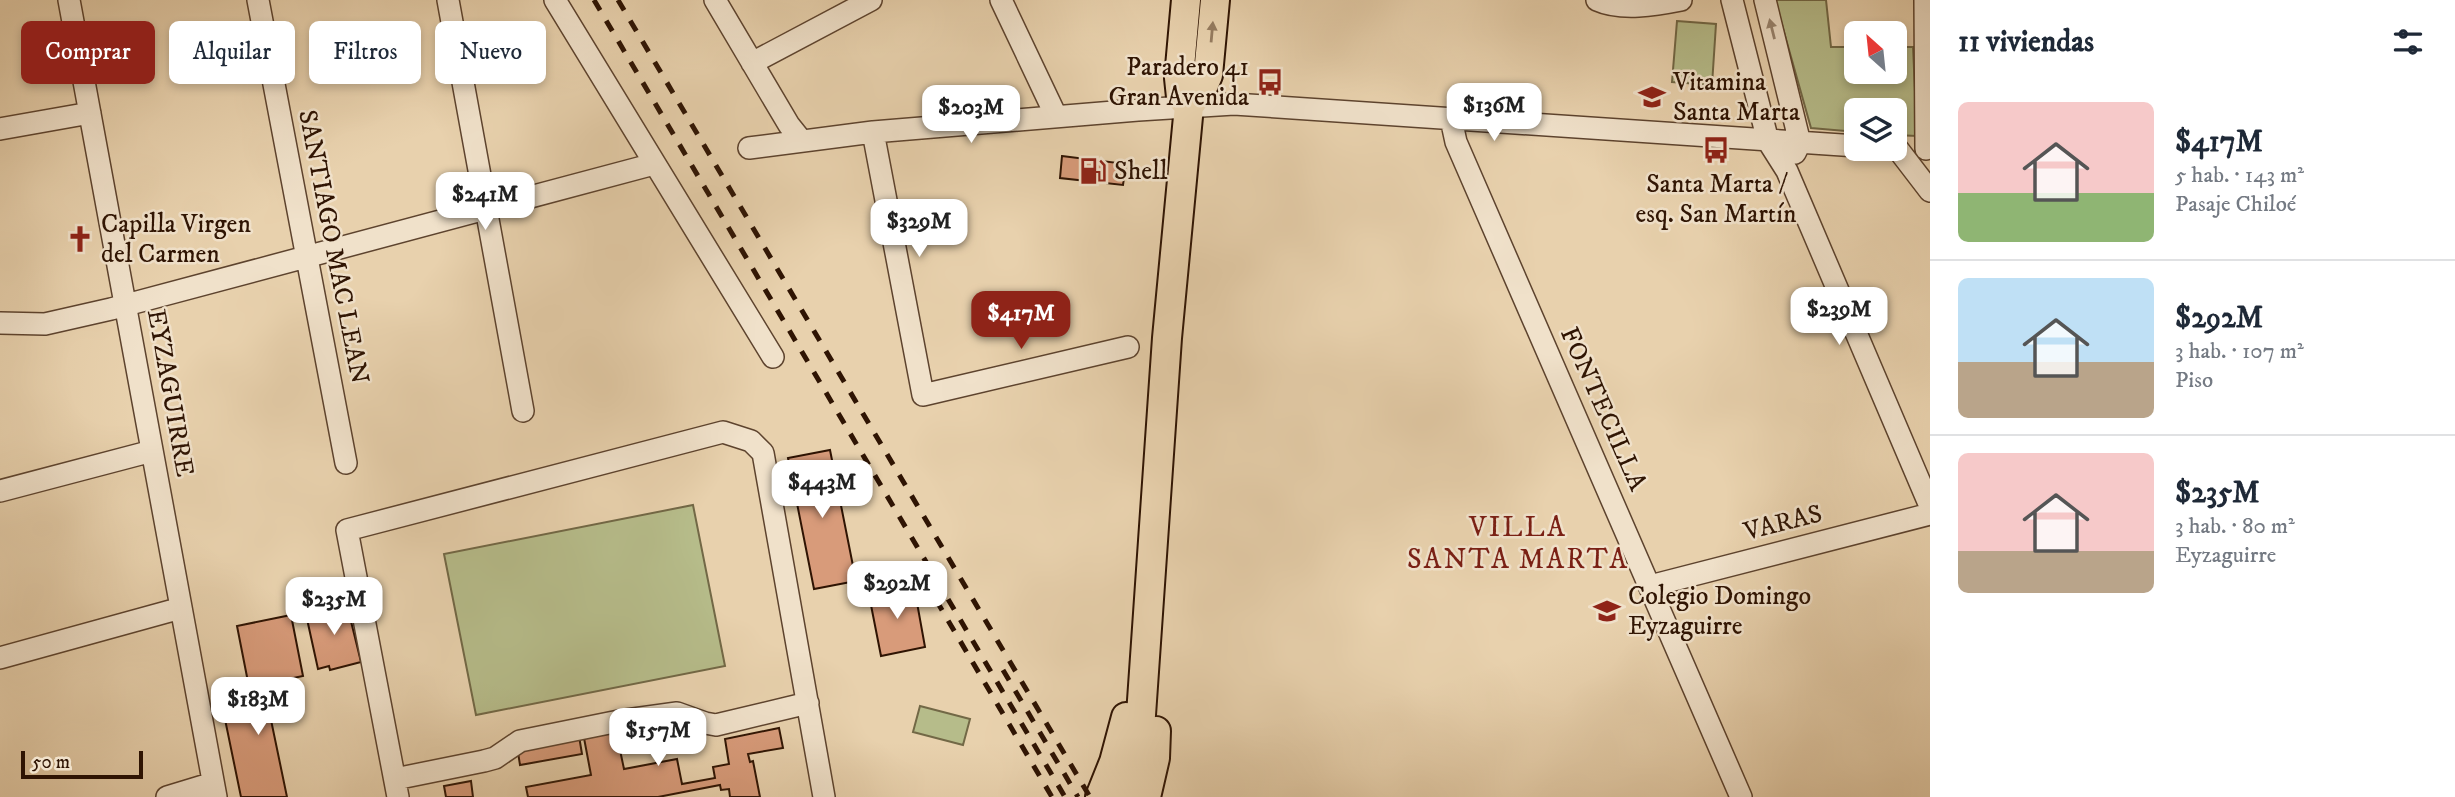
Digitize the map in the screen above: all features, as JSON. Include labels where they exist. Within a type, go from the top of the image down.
[{"type":"main road","points":[[1186,0],[1180,78],[1181,97],[1189,106]]},
{"type":"main road","points":[[1124,797],[1138,743],[1167,338],[1189,106],[1202,89],[1208,75],[1216,0]]},
{"type":"main road","points":[[1100,797],[1114,762],[1147,643]]},
{"type":"main road","points":[[1146,797],[1156,742],[1147,643]]},
{"type":"street","name":"EYZAGUIRRE","points":[[69,0],[215,790]]},
{"type":"street","name":"SANTIAGO MAC LEAN","points":[[258,0],[345,463]]},
{"type":"street","points":[[448,0],[523,411]]},
{"type":"street","points":[[555,0],[773,357]]},
{"type":"street","points":[[715,0],[789,125],[801,140]]},
{"type":"street","points":[[752,63],[871,0]]},
{"type":"street","points":[[1001,0],[1056,116]]},
{"type":"street","points":[[1597,0],[1606,4],[1630,5],[1656,5],[1681,0]]},
{"type":"street","points":[[1732,0],[1768,141],[1787,171],[1930,506]]},
{"type":"street","points":[[1765,0],[1800,143],[1787,171]]},
{"type":"street","points":[[1907,149],[1928,150],[1925,0]]},
{"type":"street","points":[[749,148],[873,132],[1234,104],[1844,145]]},
{"type":"street","points":[[0,129],[90,113]]},
{"type":"street","name":"FONTECILLA","points":[[1451,119],[1456,142],[1741,797]]},
{"type":"street","points":[[873,132],[923,395],[1128,347]]},
{"type":"street","points":[[1906,161],[1930,191]]},
{"type":"street","points":[[0,323],[45,324],[125,305],[654,164]]},
{"type":"street","points":[[808,703],[716,725],[677,713],[619,721],[520,741],[495,758],[396,788],[347,530],[723,432],[751,441],[763,453],[808,703],[824,797]]},
{"type":"street","points":[[0,491],[152,451]]},
{"type":"street","name":"VARAS","points":[[1650,586],[1930,514]]},
{"type":"street","points":[[0,658],[181,608]]},
{"type":"street","points":[[166,797],[215,790]]},
{"type":"green space","points":[[1775,0],[1826,0],[1831,47],[1844,47],[1844,84],[1908,84],[1908,47],[1913,47],[1917,136],[1907,136],[1907,98],[1844,98],[1844,131],[1811,128]]},
{"type":"green space","points":[[1677,21],[1716,24],[1712,85],[1672,82]]},
{"type":"green space","points":[[693,505],[725,666],[476,715],[444,554]]},
{"type":"green space","points":[[920,706],[970,719],[963,745],[913,732]]},
{"type":"building","name":"Shell","points":[[1062,156],[1126,164],[1123,185],[1060,178]]},
{"type":"building","points":[[830,450],[856,581],[814,589],[788,458]]},
{"type":"building","points":[[914,586],[925,647],[881,656],[869,595]]},
{"type":"building","points":[[346,601],[361,662],[330,670],[329,666],[318,669],[307,619],[318,617],[316,608]]},
{"type":"building","points":[[291,615],[303,676],[249,687],[237,626]]},
{"type":"building","points":[[290,680],[297,714],[271,720],[287,797],[241,797],[220,695]]},
{"type":"building","points":[[670,722],[674,740],[620,750],[624,769],[677,759],[682,784],[715,778],[713,767],[729,764],[725,739],[779,728],[783,748],[748,754],[750,762],[753,761],[760,797],[730,797],[729,789],[721,790],[720,785],[658,797],[528,797],[526,787],[591,775],[584,738]]},
{"type":"building","points":[[579,736],[582,754],[520,765],[517,746]]},
{"type":"building","points":[[471,781],[473,797],[446,797],[444,786]]},
{"type":"railway","points":[[594,0],[1065,797]]},
{"type":"railway","points":[[618,0],[1090,797]]},
{"type":"railway","points":[[936,600],[1052,797]]},
{"type":"railway","points":[[1003,670],[1078,797]]},
{"type":"place","name":"Paradero 41 Gran Avenida","points":[[1270,82]]},
{"type":"place","name":"Vitamina Santa Marta","points":[[1652,97]]},
{"type":"place","name":"Santa Marta / esq. San Martín","points":[[1716,150]]},
{"type":"place","name":"Shell","points":[[1093,171]]},
{"type":"place","name":"Capilla Virgen del Carmen","points":[[80,239]]},
{"type":"place","name":"Colegio Domingo Eyzaguirre","points":[[1607,611]]},
{"type":"district","name":"VILLA SANTA MARTA","points":[[1518,543]]}]
